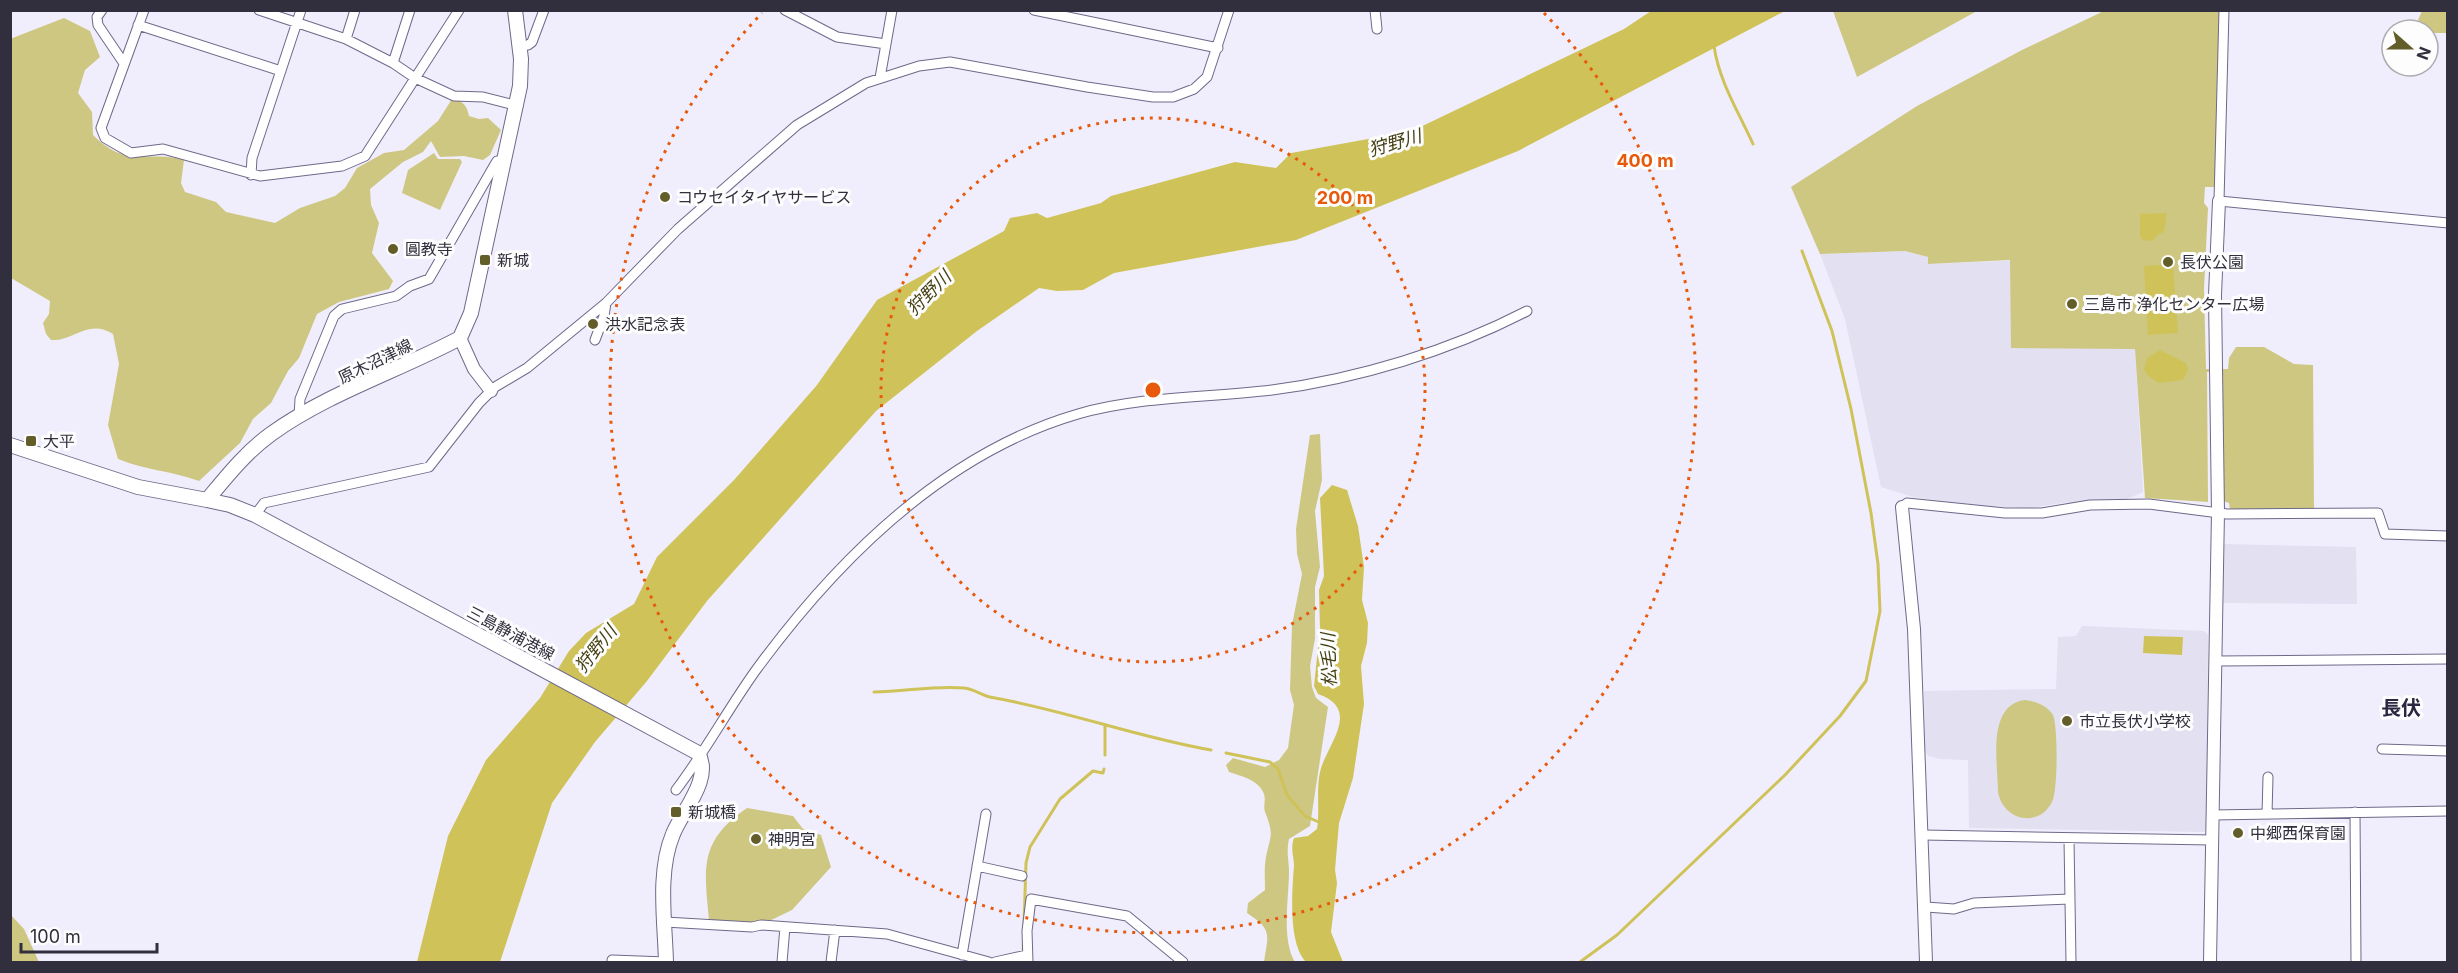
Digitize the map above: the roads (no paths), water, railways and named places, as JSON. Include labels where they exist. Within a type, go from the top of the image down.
[{"type":"main road","points":[[460,338],[471,313],[518,106],[521,74],[515,10]]},
{"type":"main road","name":"原木沼津線","points":[[207,500],[237,465],[259,444],[299,416],[460,338]]},
{"type":"main road","points":[[10,446],[138,487],[207,500]]},
{"type":"main road","name":"三島静浦港線","points":[[207,500],[255,515],[698,754]]},
{"type":"main road","points":[[666,962],[665,867],[668,848],[701,779],[698,754]]},
{"type":"street","points":[[102,10],[97,18],[98,25],[123,62]]},
{"type":"street","points":[[144,10],[123,62],[101,128],[105,138],[131,153],[163,149],[251,175],[304,172],[362,159],[375,144],[459,10]]},
{"type":"street","points":[[259,10],[346,39],[393,63],[415,78],[454,96],[483,97],[518,106]]},
{"type":"street","points":[[251,175],[250,166],[301,10]]},
{"type":"street","points":[[346,39],[355,10]]},
{"type":"street","points":[[393,63],[410,10]]},
{"type":"street","points":[[520,47],[532,42],[544,10]]},
{"type":"street","points":[[785,10],[837,37],[886,45]]},
{"type":"street","points":[[880,78],[892,10]]},
{"type":"street","points":[[1034,10],[1218,48]]},
{"type":"street","points":[[255,515],[264,503],[429,467],[491,392],[527,368],[606,303],[678,229],[797,125],[843,95],[880,78],[936,63],[963,62],[1087,87],[1165,99],[1184,94],[1202,84],[1212,68],[1229,10]]},
{"type":"street","points":[[1375,10],[1377,29]]},
{"type":"street","points":[[2210,963],[2218,512],[2215,295],[2224,10]]},
{"type":"street","points":[[138,25],[281,71]]},
{"type":"street","points":[[299,416],[300,399],[334,315],[342,309],[396,296],[410,286],[429,279],[497,161],[504,161]]},
{"type":"street","points":[[2219,201],[2448,223]]},
{"type":"street","points":[[595,340],[606,303]]},
{"type":"street","points":[[676,790],[727,710],[758,668],[789,629],[860,550],[925,495],[979,456],[1078,414],[1134,403],[1209,397],[1323,383],[1437,351],[1527,311]]},
{"type":"street","points":[[460,338],[474,369],[491,392]]},
{"type":"street","points":[[1926,963],[1926,907],[1914,629],[1902,507],[1907,503],[1965,511],[2030,514],[2082,506],[2149,504],[2218,512],[2378,513],[2383,532],[2388,535],[2448,536]]},
{"type":"street","points":[[2216,661],[2448,660]]},
{"type":"street","points":[[2382,749],[2448,751]]},
{"type":"street","points":[[2267,814],[2268,777]]},
{"type":"street","points":[[2213,815],[2448,811]]},
{"type":"street","points":[[2355,812],[2356,963]]},
{"type":"street","points":[[962,955],[986,814]]},
{"type":"street","points":[[1923,835],[2212,840]]},
{"type":"street","points":[[2069,839],[2071,963]]},
{"type":"street","points":[[977,866],[1022,876]]},
{"type":"street","points":[[995,963],[1028,959],[1031,899],[1127,916],[1183,963]]},
{"type":"street","points":[[1926,907],[1954,909],[1974,903],[2070,899]]},
{"type":"street","points":[[665,922],[887,934],[989,963]]},
{"type":"street","points":[[782,963],[784,927]]},
{"type":"street","points":[[831,963],[835,930]]},
{"type":"street","points":[[612,960],[666,962]]},
{"type":"water","name":"狩野川","points":[[1651,11],[1785,11],[1518,151],[1296,240],[1114,273],[1083,290],[1057,291],[1039,288],[977,331],[876,411],[707,601],[647,681],[595,742],[552,803],[500,962],[417,962],[448,836],[486,760],[540,698],[569,651],[586,633],[634,604],[657,557],[734,480],[817,385],[877,300],[1004,231],[1010,218],[1037,213],[1047,218],[1101,203],[1111,196],[1235,162],[1276,168],[1291,153],[1412,131],[1624,29]]},
{"type":"water","points":[[2167,213],[2164,232],[2157,235],[2153,241],[2143,240],[2140,236],[2140,214]]},
{"type":"water","points":[[2173,264],[2178,333],[2148,335],[2144,266]]},
{"type":"water","points":[[2160,350],[2186,363],[2188,370],[2183,380],[2159,383],[2147,375],[2144,369],[2147,358]]},
{"type":"water","name":"松毛川","points":[[1332,485],[1347,490],[1358,526],[1364,567],[1362,600],[1368,623],[1367,643],[1361,666],[1364,704],[1353,778],[1339,823],[1335,870],[1337,883],[1331,932],[1343,962],[1306,962],[1296,943],[1292,917],[1294,866],[1292,846],[1294,838],[1308,836],[1317,829],[1320,772],[1334,740],[1340,719],[1338,709],[1331,701],[1318,694],[1314,686],[1320,629],[1319,590],[1324,576],[1320,498]]},
{"type":"water","points":[[2144,636],[2183,637],[2182,655],[2143,653]]},
{"type":"waterway","points":[[1714,46],[1725,84],[1753,144]]},
{"type":"waterway","points":[[1580,962],[1617,935],[1785,775],[1840,716],[1866,681],[1880,611],[1878,564],[1871,513],[1851,409],[1832,331],[1802,251]]},
{"type":"waterway","points":[[874,692],[941,687],[968,689],[990,697],[1211,750]]},
{"type":"waterway","points":[[1105,725],[1105,755]]},
{"type":"waterway","points":[[1226,753],[1270,762],[1278,769],[1287,795],[1305,816],[1321,823]]},
{"type":"waterway","points":[[1023,955],[1026,863],[1030,847],[1060,799],[1093,771],[1103,773],[1104,769]]},
{"type":"place","name":"コウセイタイヤサービス","points":[[665,197]]},
{"type":"place","name":"圓教寺","points":[[393,249]]},
{"type":"place","name":"新城","points":[[485,260]]},
{"type":"place","name":"長伏公園","points":[[2168,262]]},
{"type":"place","name":"三島市 浄化センター広場","points":[[2072,304]]},
{"type":"place","name":"洪水記念表","points":[[593,324]]},
{"type":"place","name":"大平","points":[[31,441]]},
{"type":"place","name":"市立長伏小学校","points":[[2067,721]]},
{"type":"place","name":"新城橋","points":[[676,812]]},
{"type":"place","name":"中郷西保育園","points":[[2238,833]]},
{"type":"place","name":"神明宮","points":[[756,839]]},
{"type":"district","name":"長伏","points":[[2401,708]]}]
